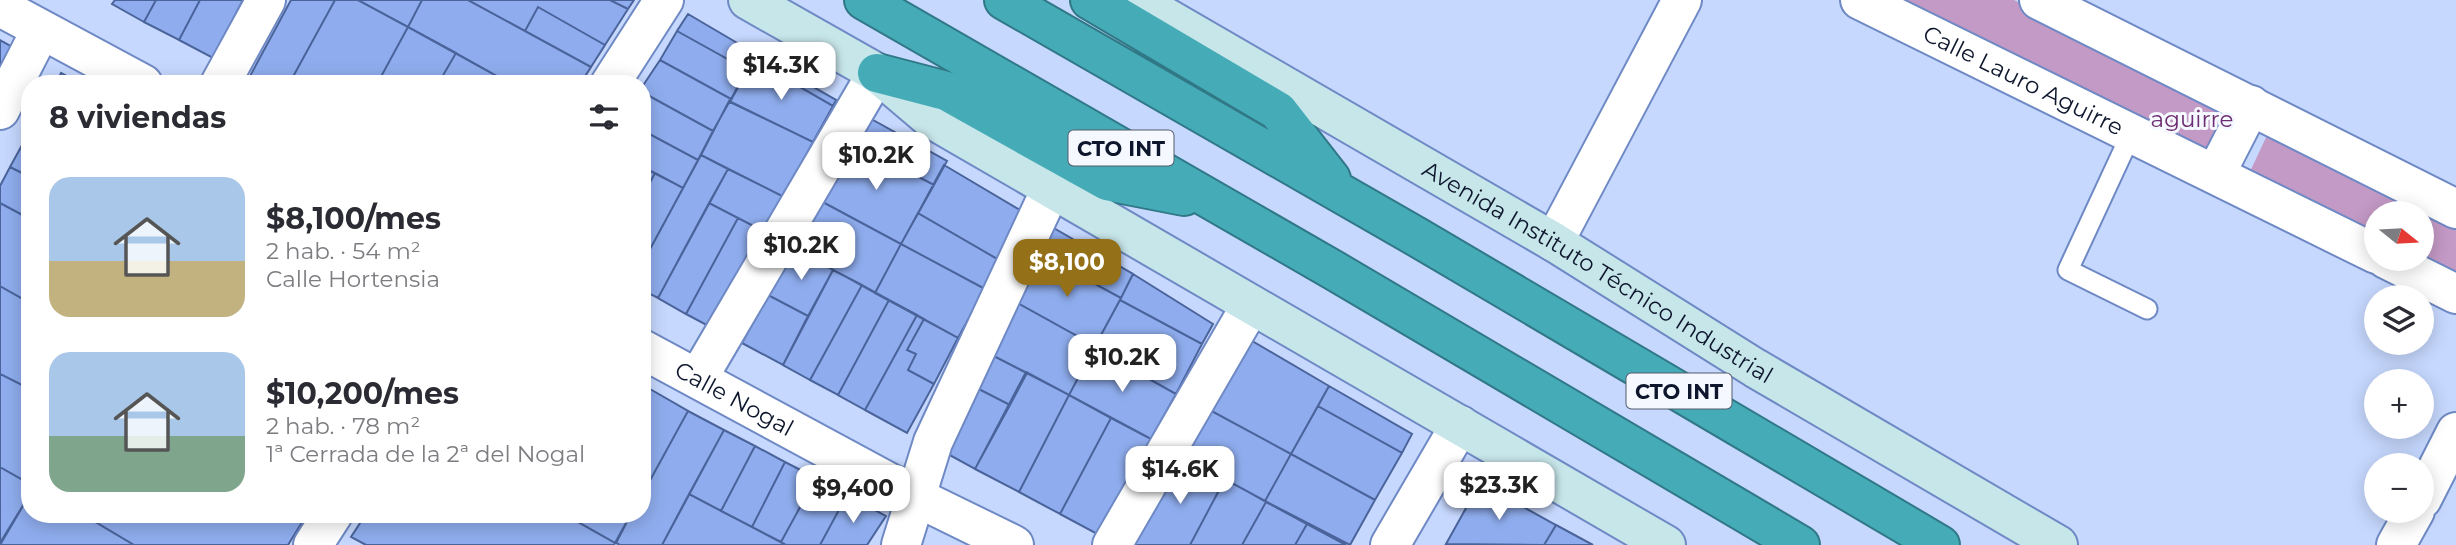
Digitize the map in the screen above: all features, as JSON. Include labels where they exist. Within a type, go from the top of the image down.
[{"type":"highway","name":"CTO INT","points":[[864,0],[1800,545]]},
{"type":"highway","name":"CTO INT","points":[[1004,0],[1343,194],[1940,545]]},
{"type":"highway","points":[[1090,0],[1278,111],[1343,194]]},
{"type":"highway","points":[[877,73],[946,92],[1107,181],[1215,202]]},
{"type":"main road","name":"CTO INT","points":[[748,0],[877,73],[930,118],[1666,545]]},
{"type":"main road","name":"Avenida Instituto Técnico Industrial","points":[[1136,0],[1554,242],[1755,368],[2058,545]]},
{"type":"street","points":[[225,75],[266,0]]},
{"type":"street","points":[[616,75],[664,0]]},
{"type":"street","points":[[1554,242],[1682,0]]},
{"type":"street","name":"Calle Lauro Aguirre","points":[[1860,0],[2364,248]]},
{"type":"street","points":[[2039,0],[2456,209]]},
{"type":"street","points":[[0,7],[126,75]]},
{"type":"street","points":[[0,110],[41,30]]},
{"type":"street","points":[[698,378],[877,73]]},
{"type":"street","points":[[2216,173],[2251,105]]},
{"type":"street","points":[[901,545],[933,442],[1051,189]]},
{"type":"street","points":[[2410,271],[2456,294]]},
{"type":"street","points":[[1112,545],[1251,305]]},
{"type":"street","name":"Calle Nogal","points":[[651,354],[916,497],[1014,545]]},
{"type":"street","points":[[1390,545],[1460,425]]},
{"type":"street","points":[[2434,481],[2456,432]]},
{"type":"street","points":[[313,545],[327,523]]},
{"type":"street","points":[[2396,545],[2410,523]]},
{"type":"lane","points":[[2132,132],[2068,270],[2147,309]]},
{"type":"green space","name":"aguirre","points":[[1894,0],[2014,0],[2230,107],[2206,156]]},
{"type":"green space","name":"aguirre","points":[[2270,129],[2417,201],[2364,201],[2364,235],[2247,178]]},
{"type":"green space","name":"aguirre","points":[[2434,209],[2456,220],[2456,280],[2434,266]]},
{"type":"building","points":[[115,0],[156,0],[144,22],[112,4]]},
{"type":"building","points":[[156,0],[200,0],[179,40],[144,22]]},
{"type":"building","points":[[200,0],[243,0],[213,58],[179,40]]},
{"type":"building","points":[[291,0],[335,0],[294,75],[251,75]]},
{"type":"building","points":[[335,0],[358,0],[408,27],[382,75],[294,75]]},
{"type":"building","points":[[358,0],[422,0],[408,27]]},
{"type":"building","points":[[422,0],[468,0],[591,67],[586,75],[495,75],[408,27]]},
{"type":"building","points":[[468,0],[610,0],[628,9],[605,45],[538,7],[525,31]]},
{"type":"building","points":[[610,0],[634,0],[628,9]]},
{"type":"building","points":[[538,7],[605,45],[591,67],[525,31]]},
{"type":"building","points":[[688,14],[756,54],[747,70],[677,31]]},
{"type":"building","points":[[408,27],[456,53],[443,75],[382,75]]},
{"type":"building","points":[[677,31],[747,70],[731,99],[660,60]]},
{"type":"building","points":[[0,40],[14,48],[0,74]]},
{"type":"building","points":[[456,53],[495,75],[443,75]]},
{"type":"building","points":[[756,54],[836,100],[833,106],[753,60]]},
{"type":"building","points":[[660,60],[731,99],[713,131],[651,97],[650,75]]},
{"type":"building","points":[[753,60],[833,106],[813,142],[730,102]]},
{"type":"building","points":[[651,97],[713,131],[698,160],[651,135]]},
{"type":"building","points":[[729,101],[813,142],[784,197],[701,155]]},
{"type":"building","points":[[864,115],[947,161],[934,185],[850,141]]},
{"type":"building","points":[[651,135],[698,160],[683,188],[651,172]]},
{"type":"building","points":[[850,141],[934,185],[901,244],[819,200]]},
{"type":"building","points":[[21,147],[21,172],[10,167]]},
{"type":"building","points":[[701,155],[728,169],[658,298],[651,294],[651,247]]},
{"type":"building","points":[[944,165],[1025,213],[999,260],[918,213]]},
{"type":"building","points":[[10,167],[21,172],[21,214],[0,203],[0,186]]},
{"type":"building","points":[[728,169],[784,197],[765,232],[709,203]]},
{"type":"building","points":[[655,173],[683,188],[651,247],[651,181]]},
{"type":"building","points":[[819,200],[901,244],[875,293],[794,248]]},
{"type":"building","points":[[0,203],[21,214],[21,298],[0,286]]},
{"type":"building","points":[[709,203],[738,218],[686,314],[658,298]]},
{"type":"building","points":[[918,213],[999,260],[985,289],[901,244]]},
{"type":"building","points":[[738,218],[765,232],[714,329],[686,314]]},
{"type":"building","points":[[1052,227],[1133,274],[1121,298],[1038,253]]},
{"type":"building","points":[[901,244],[985,289],[958,338],[875,293]]},
{"type":"building","points":[[794,248],[833,270],[808,316],[768,295]]},
{"type":"building","points":[[1038,253],[1121,298],[1095,346],[1014,301]]},
{"type":"building","points":[[833,270],[862,285],[810,380],[783,365]]},
{"type":"building","points":[[1133,274],[1213,324],[1202,344],[1120,300]]},
{"type":"building","points":[[862,285],[889,300],[838,395],[810,380]]},
{"type":"building","points":[[0,286],[21,298],[21,384],[0,374]]},
{"type":"building","points":[[768,295],[808,316],[783,365],[742,343]]},
{"type":"building","points":[[889,300],[917,315],[865,410],[838,395]]},
{"type":"building","points":[[1120,300],[1202,344],[1176,394],[1094,348]]},
{"type":"building","points":[[1014,301],[1095,346],[1069,395],[986,352]]},
{"type":"building","points":[[917,315],[924,319],[907,350],[916,354],[908,370],[934,384],[907,433],[865,410]]},
{"type":"building","points":[[924,319],[958,338],[934,384],[908,370],[916,354],[907,350]]},
{"type":"building","points":[[1242,335],[1329,386],[1291,454],[1206,408]]},
{"type":"building","points":[[1094,348],[1176,394],[1151,439],[1069,395]]},
{"type":"building","points":[[986,352],[1027,373],[1010,405],[969,384]]},
{"type":"building","points":[[1026,372],[1069,395],[1019,492],[975,469]]},
{"type":"building","points":[[0,374],[21,384],[21,479],[0,467]]},
{"type":"building","points":[[969,384],[1010,405],[975,469],[935,447]]},
{"type":"building","points":[[1329,386],[1412,434],[1402,453],[1318,406]]},
{"type":"building","points":[[651,390],[688,411],[651,479]]},
{"type":"building","points":[[1069,395],[1111,418],[1060,514],[1019,492]]},
{"type":"building","points":[[1318,406],[1402,453],[1375,500],[1291,454]]},
{"type":"building","points":[[1206,408],[1291,454],[1265,501],[1180,455]]},
{"type":"building","points":[[688,411],[724,430],[662,545],[616,543],[626,523],[651,523],[651,479]]},
{"type":"building","points":[[1111,418],[1151,439],[1099,535],[1060,514]]},
{"type":"building","points":[[724,430],[755,446],[721,511],[689,494]]},
{"type":"building","points":[[755,446],[785,462],[752,527],[721,511]]},
{"type":"building","points":[[1291,454],[1375,500],[1350,545],[1265,501]]},
{"type":"building","points":[[1180,455],[1225,479],[1190,545],[1132,545]]},
{"type":"building","points":[[785,462],[816,478],[781,542],[752,527]]},
{"type":"building","points":[[0,467],[21,479],[21,509],[0,543]]},
{"type":"building","points":[[816,478],[847,495],[820,545],[786,545],[781,542]]},
{"type":"building","points":[[1225,479],[1266,502],[1242,545],[1190,545]]},
{"type":"building","points":[[1480,483],[1556,525],[1544,545],[1446,544]]},
{"type":"building","points":[[689,494],[752,527],[786,545],[662,545]]},
{"type":"building","points":[[847,495],[886,516],[867,545],[820,545]]},
{"type":"building","points":[[1266,502],[1307,524],[1295,545],[1242,545]]},
{"type":"building","points":[[21,509],[21,523],[97,523],[134,545],[0,545]]},
{"type":"building","points":[[97,523],[301,523],[288,545],[134,545]]},
{"type":"building","points":[[360,523],[580,523],[615,543],[366,545],[351,537]]},
{"type":"building","points":[[580,523],[626,523],[615,543]]},
{"type":"building","points":[[1307,524],[1346,545],[1295,545]]},
{"type":"building","points":[[1556,525],[1593,545],[1544,545]]}]
